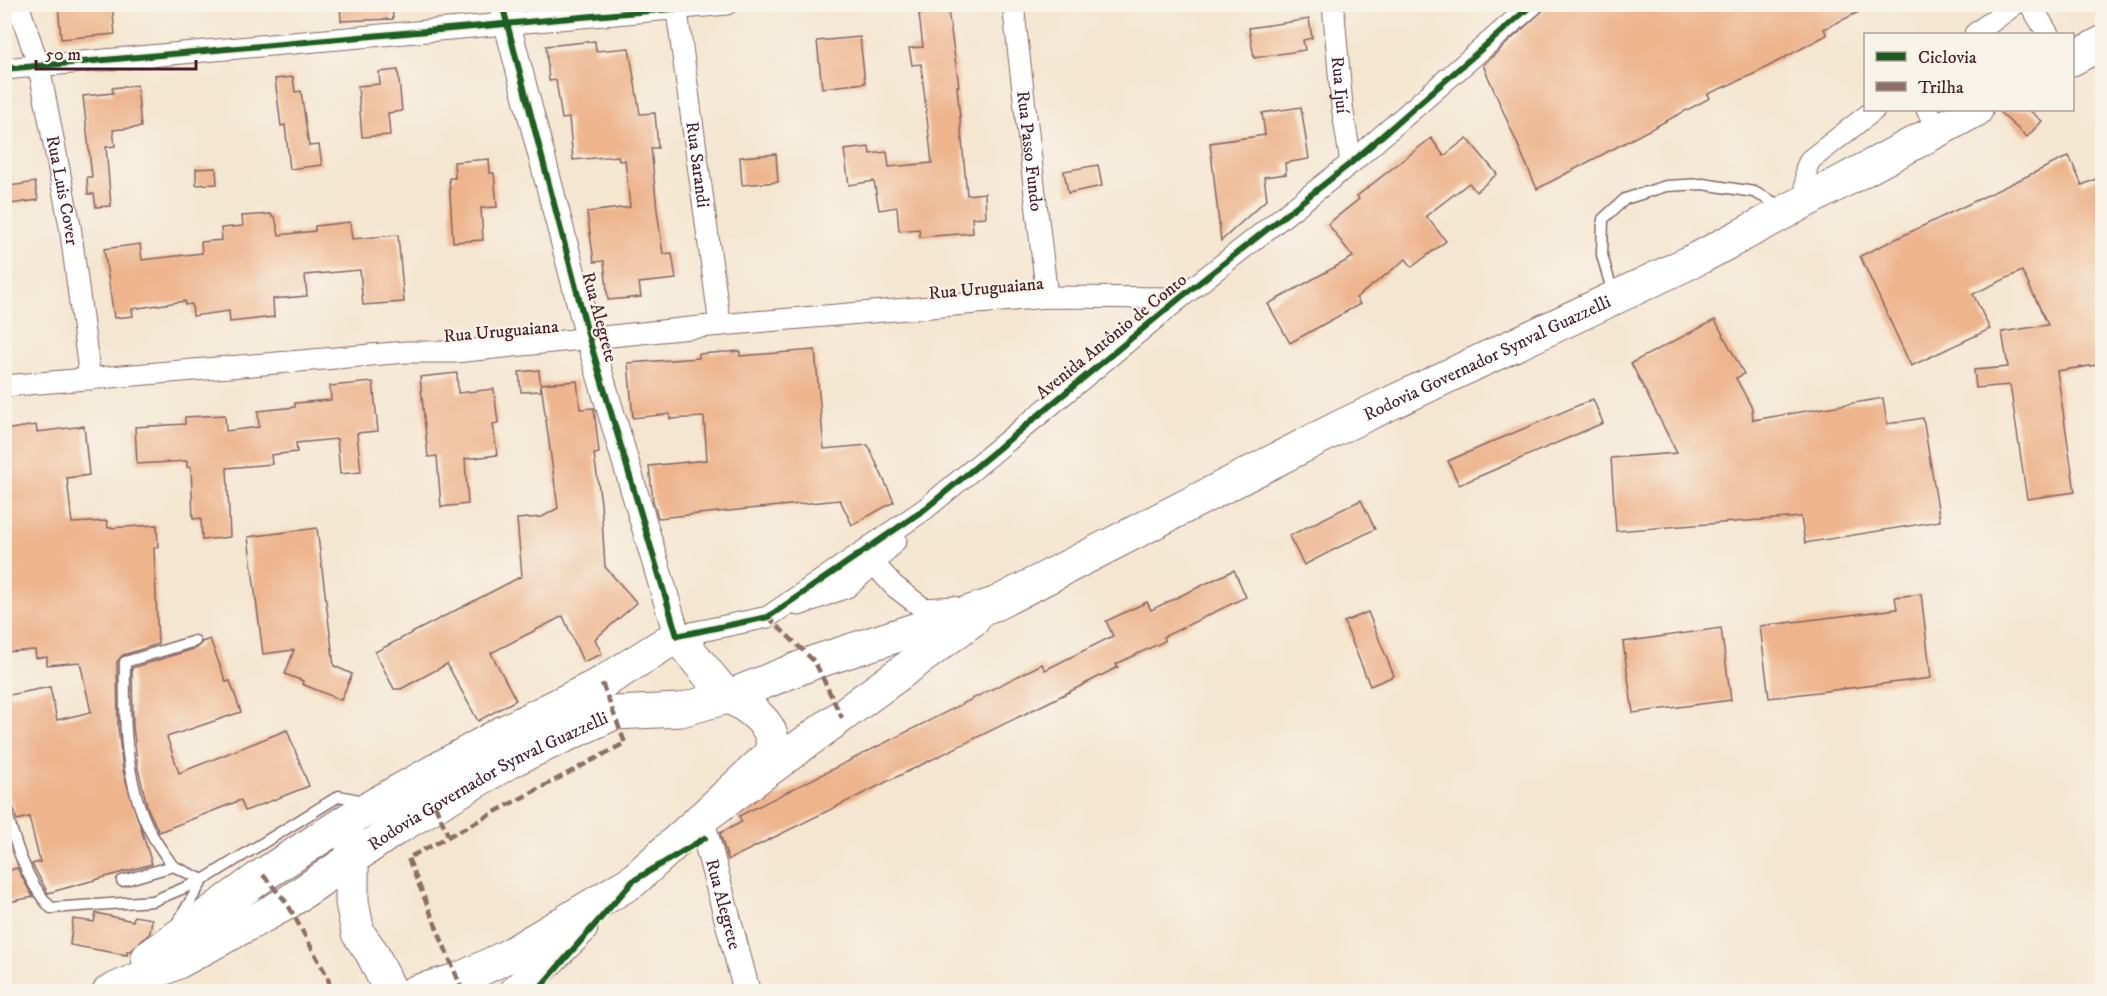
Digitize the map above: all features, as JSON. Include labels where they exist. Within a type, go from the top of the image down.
[{"type":"main road","points":[[2074,58],[2103,42]]},
{"type":"main road","name":"Rodovia Governador Synval Guazzelli","points":[[415,992],[460,979],[506,957],[633,881],[701,819],[995,604],[1342,426],[1699,258],[1796,204],[1933,119],[1971,111]]},
{"type":"main road","name":"Rodovia Governador Synval Guazzelli","points":[[109,992],[178,962],[287,903],[353,856],[512,760],[614,713],[681,710],[726,697],[816,662],[995,604]]},
{"type":"main road","points":[[104,992],[263,875],[364,811],[500,734],[602,683],[677,636],[726,697],[737,700],[764,723],[772,738],[770,755],[701,819]]},
{"type":"main road","points":[[364,811],[353,856],[352,902],[358,933],[372,953],[391,992]]},
{"type":"main road","points":[[516,992],[544,962],[633,881]]},
{"type":"street","name":"Rua Luis Cover","points":[[18,4],[39,66],[70,226],[90,379]]},
{"type":"street","points":[[4,69],[505,15],[727,4]]},
{"type":"street","name":"Rua Passo Fundo","points":[[1012,4],[1047,297]]},
{"type":"street","name":"Rua Ijuí","points":[[1333,4],[1342,106],[1351,163]]},
{"type":"street","name":"Avenida Antônio de Conto","points":[[677,636],[768,617],[925,509],[1180,298],[1351,163],[1533,4]]},
{"type":"street","points":[[1976,33],[2015,4]]},
{"type":"street","points":[[2030,4],[2047,33]]},
{"type":"street","name":"Rua Sarandi","points":[[677,7],[720,325]]},
{"type":"street","name":"Rua Alegrete","points":[[505,15],[589,338],[677,636]]},
{"type":"street","points":[[1796,204],[1810,160],[1873,111]]},
{"type":"street","name":"Rua Uruguaiana","points":[[4,386],[406,352],[455,352],[720,325],[1047,297],[1180,298]]},
{"type":"street","points":[[768,617],[847,587],[874,564],[925,509]]},
{"type":"street","points":[[874,564],[894,586],[924,609],[995,604]]},
{"type":"street","name":"Rua Alegrete","points":[[701,819],[747,992]]},
{"type":"lane","points":[[1614,298],[1602,255],[1603,219],[1625,199],[1666,186],[1702,184],[1754,192],[1796,204]]},
{"type":"lane","points":[[195,641],[125,662],[124,715],[134,790],[150,831],[173,866],[203,880]]},
{"type":"lane","points":[[4,803],[14,837],[39,895],[51,908],[153,901],[203,880],[339,796],[364,811]]},
{"type":"lane","points":[[122,881],[173,866]]},
{"type":"lane","points":[[162,948],[203,880]]},
{"type":"building","points":[[58,4],[112,4],[115,34],[61,39]]},
{"type":"building","points":[[340,4],[392,4],[393,19],[341,21]]},
{"type":"building","points":[[1550,4],[1875,4],[1824,29],[1827,35],[1756,73],[1708,94],[1710,98],[1537,189],[1483,65]]},
{"type":"building","points":[[948,10],[959,86],[957,86],[967,195],[985,193],[986,217],[972,218],[973,233],[920,237],[919,229],[899,231],[897,207],[879,210],[874,181],[849,185],[844,150],[869,147],[870,154],[887,152],[889,167],[932,163],[921,64],[912,65],[909,48],[923,47],[919,14]]},
{"type":"building","points":[[1309,19],[1312,38],[1303,40],[1305,50],[1254,58],[1249,28]]},
{"type":"building","points":[[860,37],[865,83],[822,88],[817,41]]},
{"type":"building","points":[[595,41],[596,51],[629,48],[640,114],[655,113],[658,148],[651,148],[657,210],[663,254],[672,253],[676,279],[639,283],[641,297],[608,300],[604,261],[594,262],[587,212],[630,207],[625,160],[619,161],[618,156],[573,160],[569,118],[562,119],[556,80],[549,81],[546,46]]},
{"type":"building","points":[[398,70],[402,111],[388,113],[390,135],[362,137],[358,86],[380,84],[379,72]]},
{"type":"building","points":[[293,77],[295,92],[301,91],[309,146],[319,145],[322,165],[290,169],[285,125],[281,126],[275,79]]},
{"type":"building","points":[[137,85],[141,127],[113,130],[115,146],[106,147],[111,206],[96,207],[94,194],[88,194],[87,177],[92,177],[83,96],[113,93],[112,88]]},
{"type":"building","points":[[1301,107],[1309,159],[1285,163],[1286,174],[1264,177],[1267,199],[1221,241],[1210,143],[1265,135],[1262,113]]},
{"type":"building","points":[[1998,111],[2030,111],[2042,121],[2027,137]]},
{"type":"building","points":[[1431,138],[1444,156],[1467,138],[1497,174],[1476,192],[1469,183],[1426,216],[1446,241],[1412,267],[1406,259],[1356,298],[1360,304],[1290,343],[1268,304],[1353,257],[1328,224],[1359,199],[1357,196]]},
{"type":"building","points":[[776,154],[778,182],[742,185],[740,157]]},
{"type":"building","points":[[2069,156],[2082,185],[2103,176],[2103,364],[2057,371],[2075,492],[2027,499],[2010,385],[1976,388],[1974,370],[2008,367],[2002,332],[2048,325],[2022,271],[1973,294],[1990,329],[1911,366],[1860,256]]},
{"type":"building","points":[[489,159],[490,173],[494,173],[497,207],[481,208],[483,240],[453,242],[449,178],[455,178],[454,162]]},
{"type":"building","points":[[1098,165],[1102,186],[1068,193],[1064,171]]},
{"type":"building","points":[[216,168],[217,184],[196,185],[196,169]]},
{"type":"building","points":[[35,182],[38,200],[4,205],[4,187]]},
{"type":"building","points":[[271,214],[275,217],[279,235],[315,231],[315,226],[350,222],[352,239],[398,235],[404,302],[363,305],[360,270],[305,275],[307,296],[273,299],[274,317],[230,322],[229,311],[193,316],[192,304],[185,305],[185,301],[132,309],[133,316],[114,318],[104,249],[140,244],[142,260],[202,253],[201,242],[222,240],[221,228],[243,226],[242,216]]},
{"type":"building","points":[[1715,320],[1744,374],[1736,378],[1752,408],[1753,420],[1883,398],[1887,424],[1923,418],[1940,521],[1805,543],[1801,517],[1616,531],[1611,458],[1677,453],[1631,363]]},
{"type":"building","points":[[815,350],[824,449],[868,445],[894,502],[852,525],[840,500],[658,518],[653,501],[649,466],[707,460],[704,417],[670,419],[670,414],[633,418],[628,363],[699,358],[699,354],[740,351],[740,356]]},
{"type":"building","points":[[539,370],[541,391],[521,392],[519,372]]},
{"type":"building","points":[[457,373],[458,393],[494,389],[498,423],[493,424],[497,455],[465,459],[468,504],[441,507],[437,456],[428,457],[420,377]]},
{"type":"building","points":[[577,381],[580,409],[594,408],[599,453],[594,454],[601,503],[605,567],[637,603],[595,639],[602,654],[583,662],[563,616],[491,653],[516,700],[478,721],[447,664],[401,689],[394,689],[375,652],[522,576],[517,519],[542,517],[558,508],[541,384]]},
{"type":"building","points":[[373,382],[378,431],[357,433],[361,472],[340,474],[337,439],[296,443],[297,452],[271,455],[272,464],[227,468],[230,537],[202,540],[201,518],[193,519],[191,467],[187,467],[187,461],[137,464],[135,427],[185,424],[185,417],[225,415],[226,431],[259,427],[258,411],[295,407],[295,403],[331,400],[330,386]]},
{"type":"building","points":[[1593,399],[1603,423],[1459,485],[1448,461]]},
{"type":"building","points":[[36,425],[37,432],[84,426],[89,475],[67,478],[72,523],[107,521],[108,528],[157,525],[158,547],[154,548],[158,644],[123,655],[117,662],[118,727],[123,771],[152,864],[48,893],[32,864],[40,862],[29,817],[17,820],[4,777],[4,769],[9,768],[4,748],[4,696],[50,687],[57,720],[91,712],[80,662],[47,665],[47,657],[36,658],[35,650],[4,652],[4,430]]},
{"type":"building","points":[[1361,500],[1375,529],[1304,565],[1289,536]]},
{"type":"building","points":[[317,528],[334,666],[352,674],[341,700],[302,684],[303,681],[285,674],[294,650],[263,654],[248,537]]},
{"type":"building","points":[[1234,570],[1246,597],[1163,637],[1165,641],[1116,664],[1118,667],[1061,696],[728,860],[720,833],[742,822],[739,816],[1042,664],[1045,670],[1113,636],[1106,621],[1147,602],[1151,610]]},
{"type":"building","points":[[1921,594],[1931,678],[1769,698],[1760,626],[1897,609],[1895,597]]},
{"type":"building","points":[[1368,612],[1394,676],[1370,686],[1344,622]]},
{"type":"building","points":[[1721,628],[1731,700],[1633,713],[1623,642]]},
{"type":"building","points":[[210,639],[226,682],[230,681],[241,712],[167,737],[179,773],[287,730],[309,786],[245,811],[241,800],[159,832],[148,809],[138,769],[133,726],[132,668],[197,648],[202,642]]},
{"type":"building","points":[[17,868],[33,897],[4,903],[4,872]]},
{"type":"building","points":[[96,913],[133,921],[134,916],[152,919],[150,933],[131,951],[127,951],[127,955],[70,945],[73,919],[94,922]]},
{"type":"marked path","points":[[768,617],[815,662],[842,718]]},
{"type":"marked path","points":[[463,992],[408,858],[625,743],[602,683]]},
{"type":"marked path","points":[[435,805],[448,835]]},
{"type":"marked path","points":[[263,875],[287,903],[328,978],[331,992]]},
{"type":"cycle path","points":[[502,4],[589,338],[677,636],[768,617],[925,509],[1180,298],[1351,163],[1533,4]]},
{"type":"cycle path","points":[[4,69],[727,4]]},
{"type":"cycle path","points":[[536,992],[633,881],[705,838]]}]
